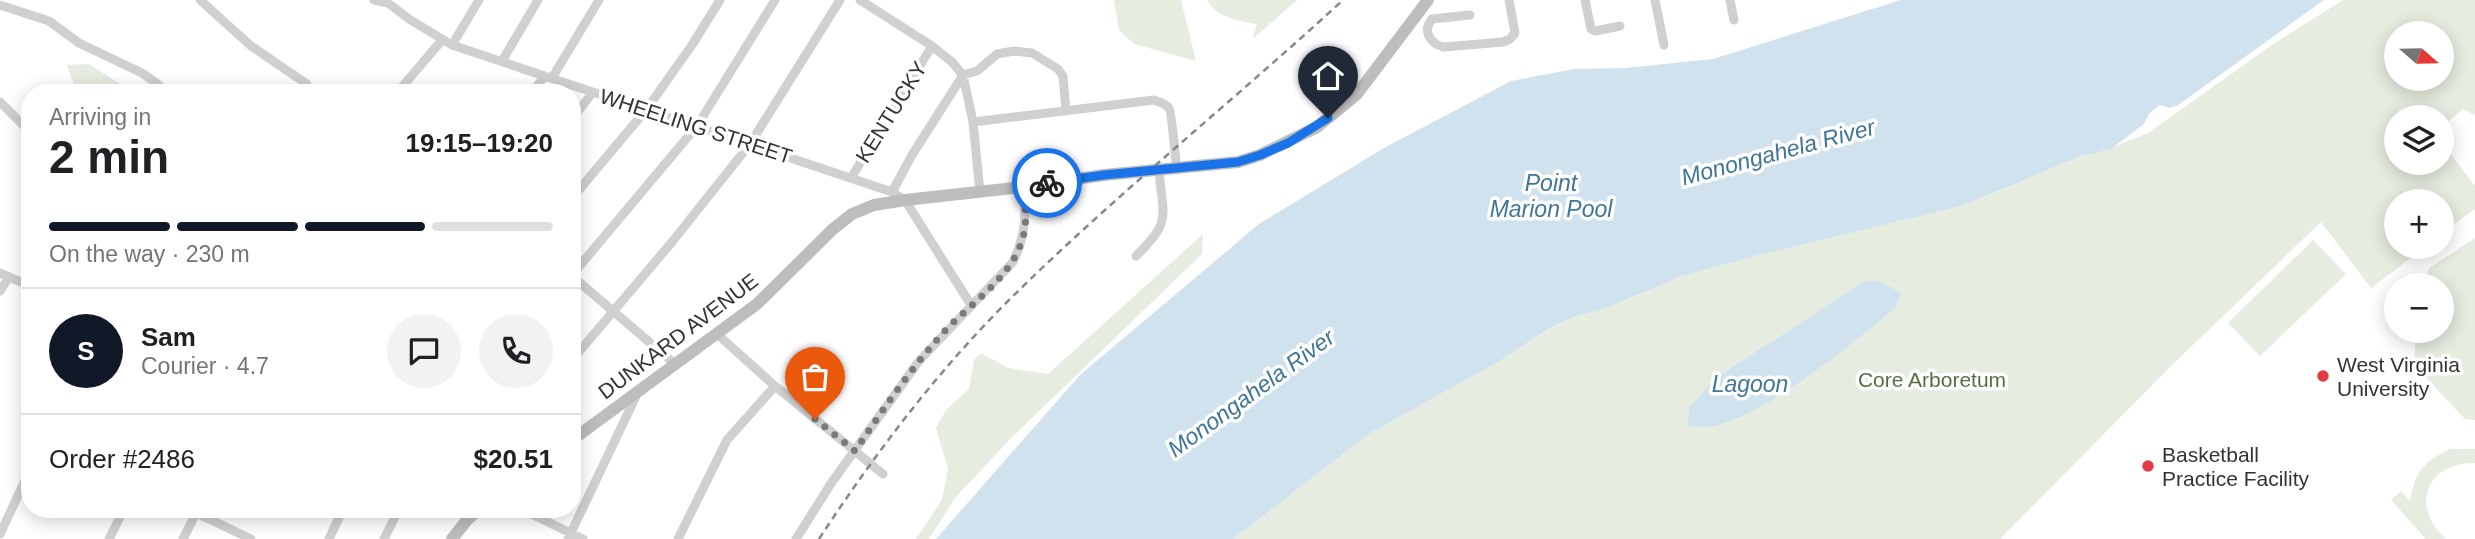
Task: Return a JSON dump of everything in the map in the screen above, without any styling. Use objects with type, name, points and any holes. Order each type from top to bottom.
[{"type":"main road","name":"DUNKARD AVENUE","points":[[581,433],[757,304],[833,229],[852,214],[874,205],[905,200],[1104,175],[1238,162],[1260,155],[1317,127],[1357,94],[1428,0]]},
{"type":"main road","points":[[452,539],[466,518]]},
{"type":"street","points":[[200,0],[251,46],[307,84]]},
{"type":"street","name":"WHEELING STREET","points":[[374,0],[389,2],[452,45],[570,84]]},
{"type":"street","points":[[452,45],[479,0]]},
{"type":"street","points":[[502,61],[538,0]]},
{"type":"street","points":[[541,84],[549,77],[599,0]]},
{"type":"street","points":[[581,187],[646,110],[720,0]]},
{"type":"street","points":[[581,264],[697,127],[775,0]]},
{"type":"street","points":[[581,349],[672,242],[750,144],[839,0]]},
{"type":"street","points":[[860,0],[932,46],[952,62],[962,75],[973,122],[980,192]]},
{"type":"street","points":[[1470,15],[1432,19],[1427,25],[1430,40],[1444,47],[1503,42],[1510,39],[1515,33],[1509,0]]},
{"type":"street","points":[[1585,0],[1591,29],[1595,31],[1620,26]]},
{"type":"street","points":[[1654,0],[1664,46]]},
{"type":"street","points":[[1730,0],[1734,20]]},
{"type":"street","points":[[0,5],[49,21],[79,43],[142,73],[158,84]]},
{"type":"street","points":[[1414,17],[1427,25]]},
{"type":"street","points":[[405,84],[442,40]]},
{"type":"street","name":"KENTUCKY","points":[[851,178],[932,46]]},
{"type":"street","points":[[892,192],[962,75],[976,71],[998,54],[1023,51],[1032,53],[1058,69],[1063,76],[1066,111]]},
{"type":"street","name":"WHEELING STREET","points":[[581,88],[892,192],[905,200]]},
{"type":"street","points":[[581,107],[593,92]]},
{"type":"street","points":[[973,122],[1154,100],[1169,108],[1177,169]]},
{"type":"street","points":[[0,102],[21,123]]},
{"type":"street","points":[[1136,256],[1156,237],[1163,220],[1159,170]]},
{"type":"street","points":[[796,539],[919,361],[1013,262],[1021,245],[1026,223],[1023,187]]},
{"type":"street","points":[[905,200],[971,305]]},
{"type":"street","points":[[0,292],[4,275],[21,282]]},
{"type":"street","points":[[581,282],[675,364]]},
{"type":"street","points":[[718,334],[775,387],[883,474]]},
{"type":"street","points":[[678,539],[727,440],[775,387]]},
{"type":"street","points":[[581,511],[638,392]]},
{"type":"street","points":[[0,534],[21,489]]},
{"type":"street","points":[[109,539],[120,518]]},
{"type":"street","points":[[183,539],[190,518]]},
{"type":"street","points":[[207,518],[251,539]]},
{"type":"street","points":[[329,539],[339,518]]},
{"type":"street","points":[[384,539],[394,518]]},
{"type":"street","points":[[537,518],[569,536],[583,539]]},
{"type":"street","points":[[569,536],[578,518]]},
{"type":"green space","points":[[1114,0],[1181,0],[1196,61],[1134,44],[1119,30]]},
{"type":"green space","points":[[1207,0],[1297,0],[1253,37],[1257,24],[1223,15]]},
{"type":"green space","name":"Core Arboretum","points":[[2343,0],[2475,0],[2475,115],[2463,109],[2454,117],[2454,105],[2384,105],[2384,175],[2454,175],[2454,158],[2475,186],[2475,209],[2454,224],[2454,189],[2384,189],[2384,259],[2409,259],[2391,273],[2384,273],[2384,278],[2371,288],[2321,222],[2171,366],[2000,539],[1233,539],[1369,434],[1574,317],[1609,307],[1682,276],[1962,206],[2081,156],[2111,148],[2148,133],[2275,43]]},
{"type":"green space","points":[[89,64],[120,84],[74,84],[67,65]]},
{"type":"green space","points":[[1203,234],[1202,254],[1012,437],[955,498],[929,539],[916,539],[942,500],[948,469],[936,428],[946,410],[969,389],[974,360],[981,353],[1008,368],[1048,374]]},
{"type":"green space","points":[[2475,238],[2475,420],[2465,419],[2414,365],[2415,343],[2454,343],[2454,273],[2428,273],[2429,268],[2443,259],[2454,259],[2454,252]]},
{"type":"green space","points":[[2313,240],[2346,274],[2260,356],[2228,323]]},
{"type":"green space","points":[[2450,449],[2475,449],[2475,463],[2451,467],[2434,479],[2426,498],[2427,509],[2433,524],[2446,539],[2426,539],[2391,500],[2401,491],[2410,501],[2422,469]]},
{"type":"water","name":"Point Marion Pool","points":[[1901,0],[2324,0],[2178,105],[2170,108],[2159,105],[2149,114],[2144,124],[2111,149],[2081,156],[1962,206],[1682,276],[1550,328],[1498,362],[1369,434],[1233,539],[936,539],[1080,375],[1259,224],[1384,148],[1511,81],[1574,69],[1625,68],[1713,59]]},
{"type":"water","name":"Lagoon","points":[[1865,281],[1879,281],[1901,293],[1895,308],[1806,378],[1754,410],[1708,427],[1687,425],[1690,407],[1713,380]]},
{"type":"railway","points":[[819,539],[907,416],[955,357],[1007,302],[1089,224],[1343,0]]},
{"type":"way so far","points":[[815,419],[855,451],[884,408],[943,332],[1013,262],[1021,245],[1026,223],[1023,187],[1047,183]]},
{"type":"place","name":"West Virginia University","points":[[2323,376]]},
{"type":"place","name":"Basketball Practice Facility","points":[[2148,466]]},
{"type":"route","points":[[1047,183],[1238,162],[1288,143],[1328,118]]},
{"type":"water label","name":"Monongahela River","points":[[1778,152]]},
{"type":"water label","name":"Monongahela River","points":[[1251,393]]}]
